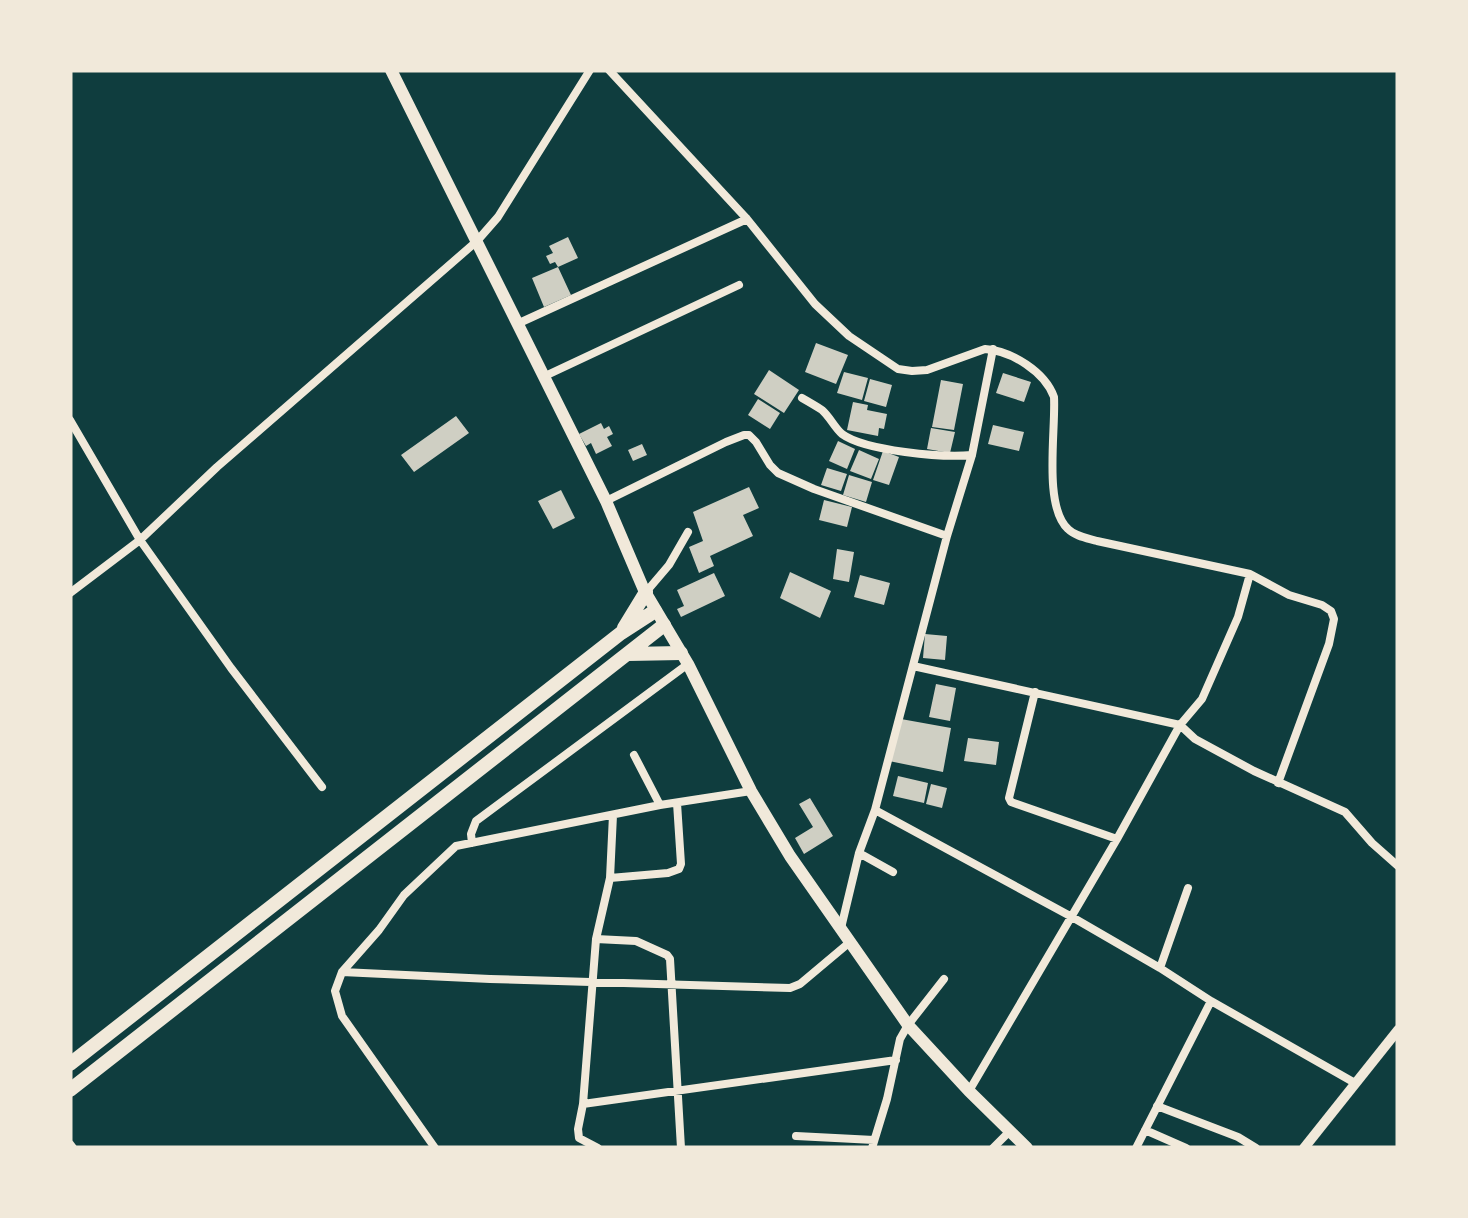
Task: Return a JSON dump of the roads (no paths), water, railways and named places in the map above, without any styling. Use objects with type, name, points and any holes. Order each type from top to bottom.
[{"type":"highway","points":[[621,633],[646,592]]},
{"type":"highway","points":[[70,1064],[621,633],[655,611]]},
{"type":"highway","points":[[70,1090],[664,625]]},
{"type":"highway","points":[[628,654],[684,659]]},
{"type":"main road","points":[[391,70],[606,501],[655,611],[684,659],[751,792],[790,856],[908,1025],[1027,1148]]},
{"type":"street","points":[[70,593],[140,540],[216,467],[477,242],[498,216],[590,70]]},
{"type":"street","points":[[608,70],[747,219],[815,304],[849,336],[898,369],[912,372],[992,349],[1040,376],[1052,390],[1055,504],[1066,528],[1097,541],[1250,574],[1289,596],[1326,607],[1333,614],[1329,644],[1278,784]]},
{"type":"street","points":[[517,324],[747,219]]},
{"type":"street","points":[[545,376],[739,286]]},
{"type":"street","points":[[841,928],[972,455],[992,349]]},
{"type":"street","points":[[802,398],[824,412],[844,436],[872,446],[952,457],[972,455]]},
{"type":"street","points":[[70,420],[140,540],[322,787]]},
{"type":"street","points":[[606,501],[746,435],[754,439],[778,473],[947,536]]},
{"type":"street","points":[[646,592],[688,532]]},
{"type":"street","points":[[969,1091],[1180,725],[1202,699],[1238,617],[1250,574]]},
{"type":"street","points":[[472,843],[476,821],[684,659]]},
{"type":"street","points":[[912,666],[1180,725],[1195,740],[1278,784],[1345,812],[1398,866]]},
{"type":"street","points":[[1035,692],[1011,802],[1117,839]]},
{"type":"street","points":[[634,756],[660,805]]},
{"type":"street","points":[[435,1148],[342,1016],[335,990],[342,972],[404,895],[456,846],[660,805],[751,792]]},
{"type":"street","points":[[610,878],[679,869],[677,803]]},
{"type":"street","points":[[874,810],[1072,916],[1210,1001],[1356,1083]]},
{"type":"street","points":[[598,1148],[579,1138],[578,1128],[596,938],[610,878],[613,815]]},
{"type":"street","points":[[859,854],[893,872]]},
{"type":"street","points":[[1160,968],[1188,888]]},
{"type":"street","points":[[596,938],[636,941],[670,959],[682,1148]]},
{"type":"street","points":[[342,972],[790,988],[850,942]]},
{"type":"street","points":[[796,1136],[873,1144],[888,1100],[900,1039],[944,979]]},
{"type":"street","points":[[1136,1148],[1210,1001]]},
{"type":"street","points":[[1304,1148],[1398,1030]]},
{"type":"street","points":[[583,1104],[896,1060]]},
{"type":"street","points":[[1156,1106],[1238,1137],[1256,1148]]},
{"type":"street","points":[[1145,1130],[1186,1148]]},
{"type":"street","points":[[993,1148],[1010,1131]]}]
